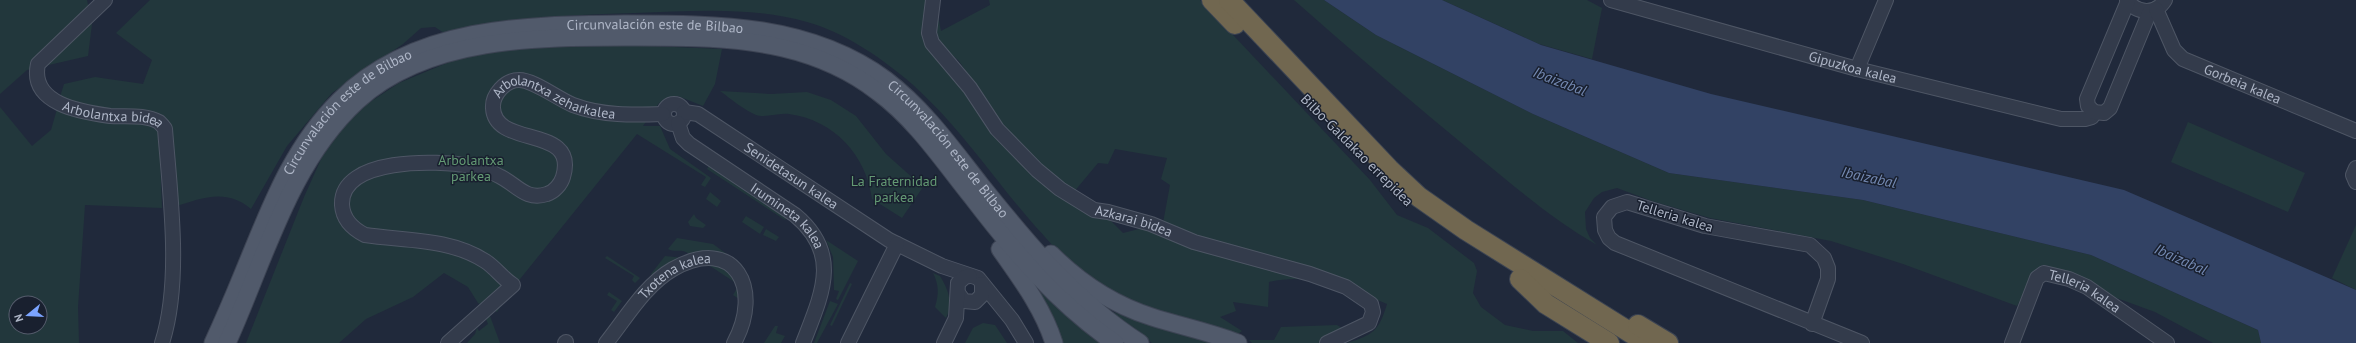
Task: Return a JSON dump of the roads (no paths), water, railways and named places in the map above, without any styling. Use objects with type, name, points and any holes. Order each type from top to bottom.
[{"type":"highway","name":"Bilbo-Galdakao errepidea","points":[[1212,0],[1393,191],[1441,229],[1523,274]]},
{"type":"highway","name":"Bilbo-Galdakao errepidea","points":[[1229,0],[1402,181],[1448,218],[1523,274]]},
{"type":"highway","points":[[1523,274],[1546,304],[1609,343]]},
{"type":"highway","points":[[1523,274],[1623,343]]},
{"type":"highway","points":[[1523,274],[1647,343]]},
{"type":"highway","points":[[1523,274],[1556,277],[1668,343]]},
{"type":"main road","name":"Circunvalación este de Bilbao","points":[[213,343],[262,243],[308,160],[330,130],[359,99],[395,75],[454,51],[476,46],[533,39],[717,32],[764,45],[815,50],[859,62],[900,92],[930,121],[1027,243],[1056,275],[1095,310],[1140,343]]},
{"type":"main road","name":"Circunvalación este de Bilbao","points":[[815,50],[878,92],[911,123],[1038,278],[1087,324],[1115,343]]},
{"type":"main road","points":[[911,123],[1034,297],[1049,328],[1054,343]]},
{"type":"main road","points":[[975,179],[1000,197],[1050,252],[1085,284],[1117,303],[1150,317],[1238,343]]},
{"type":"main road","name":"Circunvalación este de Bilbao","points":[[228,343],[262,243]]},
{"type":"main road","points":[[203,343],[262,243]]},
{"type":"main road","points":[[235,343],[256,288],[262,243]]},
{"type":"street","name":"Arbolantxa bidea","points":[[105,0],[38,64],[36,75],[45,95],[56,102],[96,113],[147,119],[159,122],[166,129],[172,240],[171,306],[162,343]]},
{"type":"street","name":"Azkarai bidea","points":[[932,0],[929,33],[932,43],[970,88],[997,129],[1037,170],[1060,189],[1094,210],[1108,212],[1151,224],[1194,242],[1310,274],[1346,287],[1371,304],[1374,312],[1369,323],[1327,343]]},
{"type":"street","name":"Gipuzkoa kalea","points":[[1612,0],[1857,69],[2061,119],[2085,119],[2092,117],[2095,112],[2104,113],[2110,108],[2157,7]]},
{"type":"street","points":[[1857,69],[1886,0]]},
{"type":"street","points":[[2095,112],[2088,106],[2087,99],[2127,0],[2137,9],[2157,7]]},
{"type":"street","name":"Gorbeia kalea","points":[[2157,7],[2174,50],[2183,58],[2356,131]]},
{"type":"street","name":"Arbolantxa zeharkalea","points":[[448,343],[513,285],[491,265],[470,252],[434,242],[365,235],[357,231],[349,224],[342,206],[348,185],[370,171],[406,163],[438,162],[470,166],[501,176],[526,194],[547,194],[561,182],[565,168],[563,158],[557,148],[550,142],[509,131],[502,127],[495,117],[493,109],[494,98],[498,92],[512,81],[520,80],[532,83],[574,105],[602,112],[631,115],[663,114]]},
{"type":"street","name":"Senidetasun kalea","points":[[663,114],[666,107],[672,104],[679,106],[681,118],[698,114],[897,244],[942,266],[970,276]]},
{"type":"street","name":"Irumineta kalea","points":[[681,118],[683,138],[689,144],[794,214],[807,225],[815,236],[824,260],[825,282],[822,295],[803,343]]},
{"type":"street","name":"Telleria kalea","points":[[1812,324],[1828,279],[1828,268],[1824,258],[1810,245],[1705,226],[1627,202],[1612,207],[1604,217],[1605,230],[1609,238],[1615,243],[1812,324],[1862,343]]},
{"type":"street","points":[[848,343],[897,244]]},
{"type":"street","name":"Txotena kalea","points":[[606,343],[660,278],[690,261],[712,258],[722,260],[736,270],[744,284],[745,318],[734,343]]},
{"type":"street","name":"Senidetasun kalea","points":[[942,266],[957,291]]},
{"type":"street","name":"Telleria kalea","points":[[2012,343],[2037,278],[2044,273],[2069,279],[2087,287],[2167,343]]},
{"type":"street","points":[[944,343],[956,318],[957,291],[961,280],[970,276],[978,278],[997,304],[1012,320],[1026,343]]},
{"type":"street","points":[[956,318],[982,295],[982,284]]},
{"type":"street","points":[[957,291],[964,301],[997,304]]},
{"type":"water","name":"Ibaizabal","points":[[1324,0],[1442,0],[1541,45],[1711,94],[2124,190],[2356,290],[2356,343],[2261,343],[2258,330],[2091,255],[1863,200],[1669,173],[1533,114],[1376,35]]},
{"type":"park label","name":"Arbolantxa parkea","points":[[471,168]]},
{"type":"park label","name":"La Fraternidad parkea","points":[[894,190]]}]
